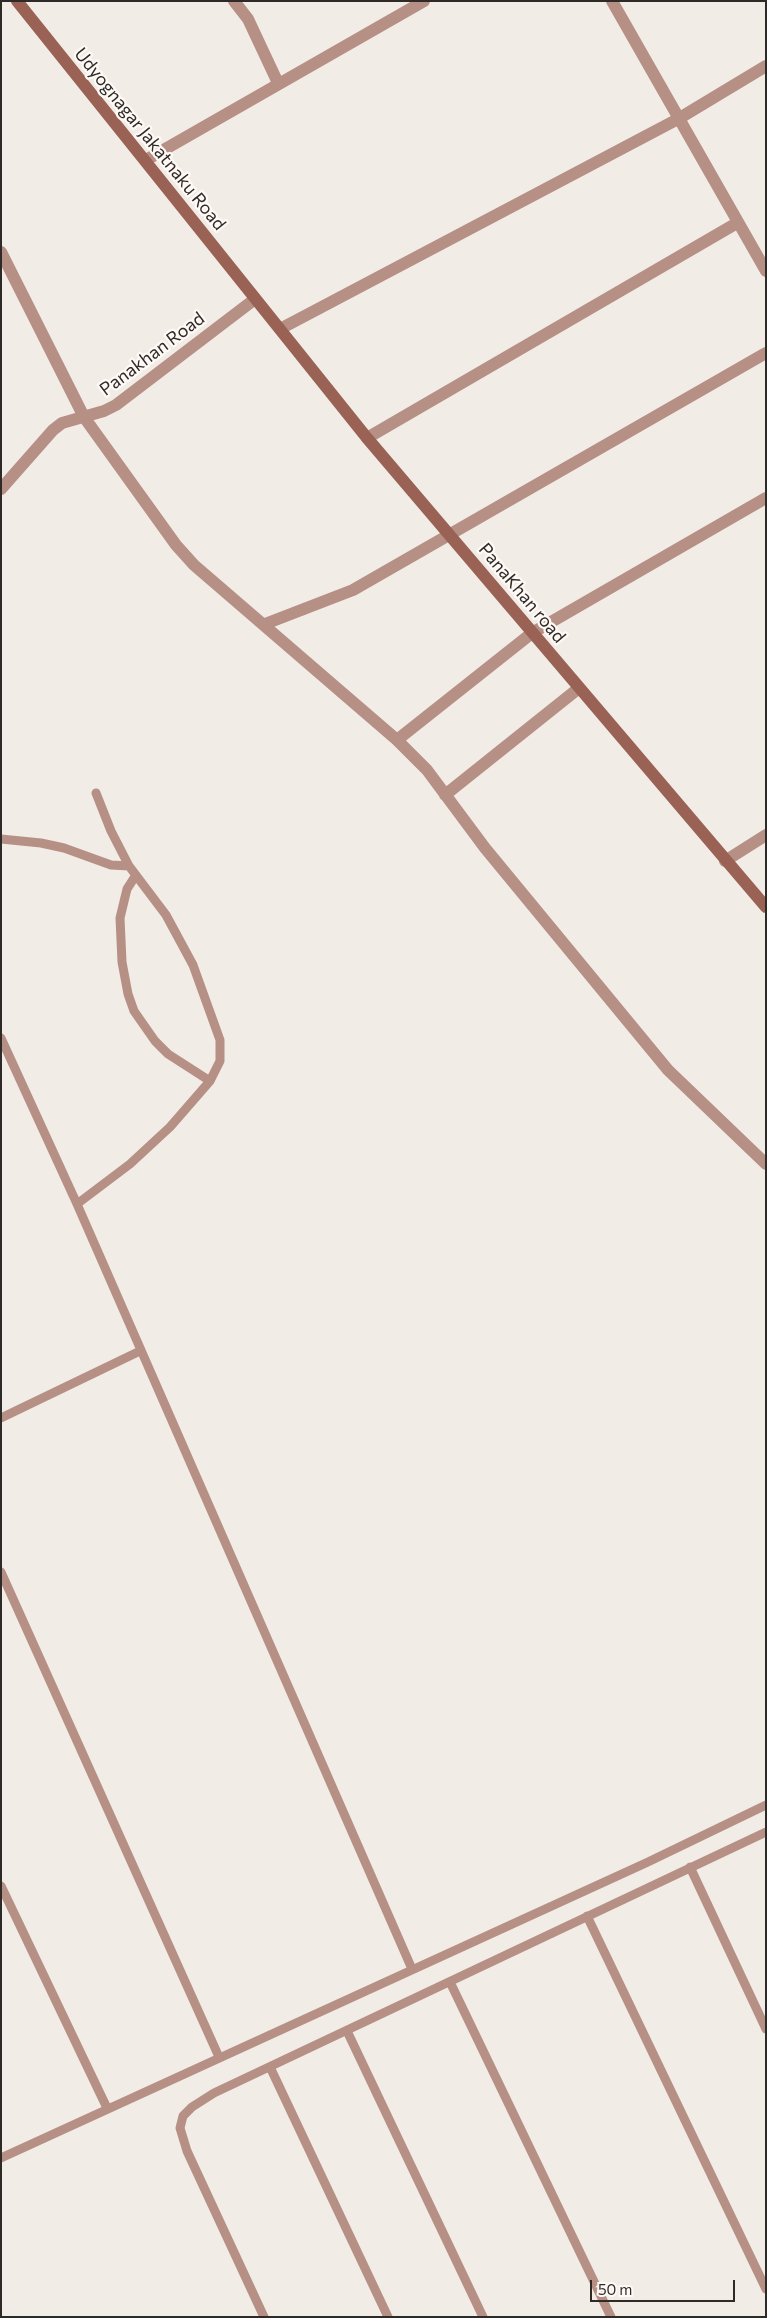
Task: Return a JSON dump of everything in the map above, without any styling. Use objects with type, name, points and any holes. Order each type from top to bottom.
[{"type":"street","name":"Udyognagar Jakatnaku Road","points":[[17,1],[146,160],[255,299]]},
{"type":"street","points":[[234,1],[248,20],[278,83]]},
{"type":"street","points":[[146,160],[424,1]]},
{"type":"street","points":[[612,1],[766,271]]},
{"type":"street","points":[[280,329],[678,119],[766,66]]},
{"type":"street","points":[[367,438],[738,223]]},
{"type":"street","points":[[1,252],[84,417],[176,545],[194,565],[265,624],[397,740],[427,770],[485,848],[668,1070],[766,1164]]},
{"type":"street","name":"PanaKhan road","points":[[255,299],[367,438],[766,908]]},
{"type":"street","name":"Panakhan Road","points":[[1,489],[53,430],[62,423],[104,411],[116,405],[255,299]]},
{"type":"street","points":[[265,624],[354,590],[766,353]]},
{"type":"street","points":[[397,740],[532,633],[766,498]]},
{"type":"street","points":[[445,795],[578,688]]},
{"type":"street","points":[[725,861],[766,835]]},
{"type":"lane","points":[[77,1204],[130,1164],[170,1126],[210,1082],[220,1061],[221,1049],[200,984],[179,936],[129,866],[111,831],[96,793]]},
{"type":"lane","points":[[1,839],[56,846],[111,865],[129,866]]},
{"type":"lane","points":[[136,875],[127,889],[120,918],[122,962],[128,994],[134,1011],[155,1042],[168,1054],[210,1082]]},
{"type":"lane","points":[[1,1038],[77,1204],[412,1969]]},
{"type":"lane","points":[[1,1418],[140,1351]]},
{"type":"lane","points":[[1,1572],[220,2057]]},
{"type":"lane","points":[[1,2158],[648,1862],[766,1805]]},
{"type":"lane","points":[[264,2317],[187,2151],[180,2128],[183,2116],[192,2107],[214,2093],[347,2032],[766,1832]]},
{"type":"lane","points":[[690,1867],[766,2029]]},
{"type":"lane","points":[[1,1886],[107,2108]]},
{"type":"lane","points":[[587,1916],[766,2289]]},
{"type":"lane","points":[[450,1982],[612,2317]]},
{"type":"lane","points":[[347,2032],[483,2317]]},
{"type":"lane","points":[[270,2067],[388,2317]]}]
